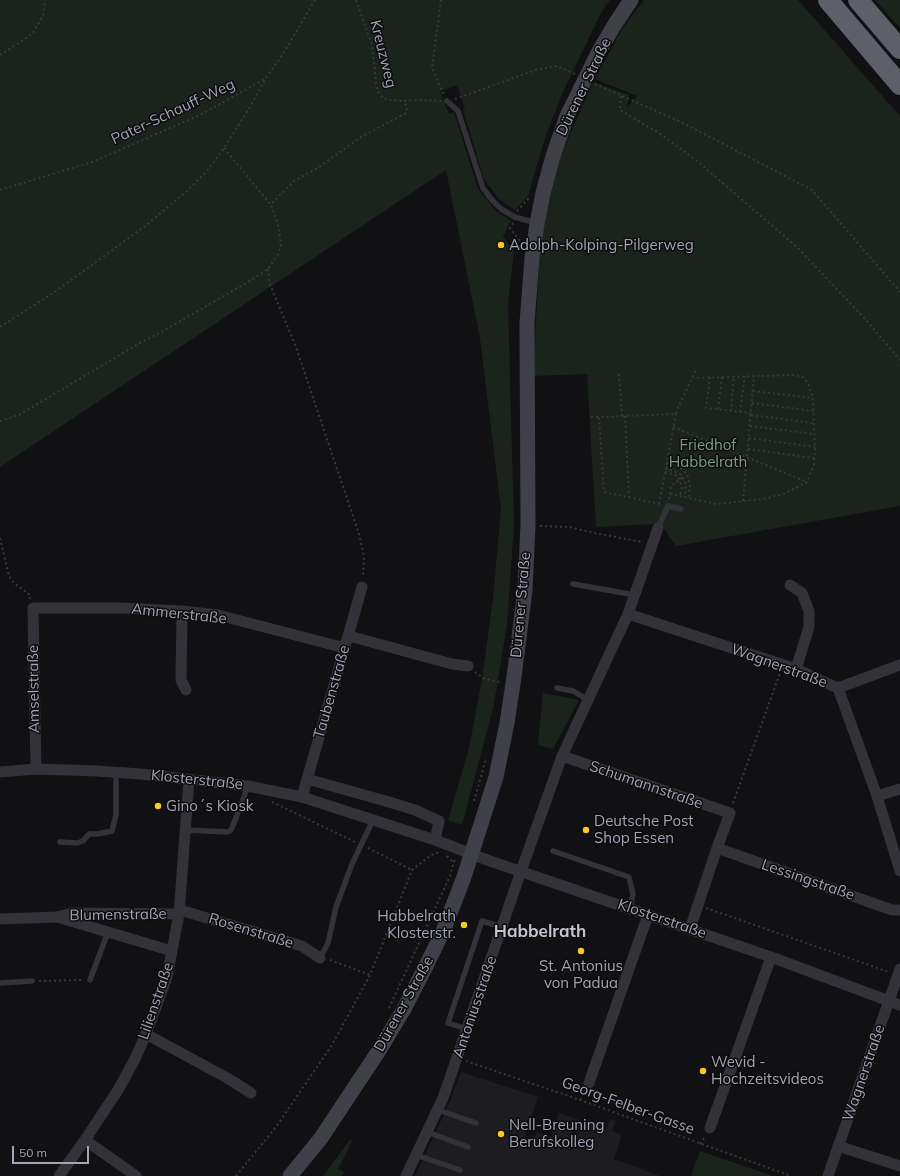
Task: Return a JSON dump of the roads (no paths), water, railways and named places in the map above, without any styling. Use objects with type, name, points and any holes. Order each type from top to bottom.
[{"type":"highway","points":[[828,0],[900,85]]},
{"type":"highway","points":[[858,0],[900,49]]},
{"type":"main road","name":"Dürener Straße","points":[[290,1176],[321,1138],[380,1049],[404,1009],[444,929],[465,851],[496,777],[507,723],[520,634],[524,590],[528,525],[527,330],[529,290],[536,224],[552,156],[567,116],[579,76],[631,0]]},
{"type":"street","name":"Antoniusstraße","points":[[406,1176],[438,1110],[562,756],[628,614],[658,528]]},
{"type":"street","points":[[790,585],[802,593],[809,611],[810,627],[796,669]]},
{"type":"street","name":"Taubenstraße","points":[[302,797],[362,587]]},
{"type":"street","name":"Ammerstraße","points":[[33,608],[122,608],[182,611],[218,615],[345,648]]},
{"type":"street","name":"Amselstraße","points":[[33,608],[36,769]]},
{"type":"street","points":[[182,611],[181,680],[186,690]]},
{"type":"street","name":"Wagnerstraße","points":[[628,614],[796,669],[838,688],[878,796],[900,870]]},
{"type":"street","points":[[348,636],[452,664],[468,666]]},
{"type":"street","points":[[838,688],[900,665]]},
{"type":"street","name":"Schumannstraße","points":[[562,756],[730,813],[716,848]]},
{"type":"street","name":"Klosterstraße","points":[[0,772],[36,769],[116,772],[248,786],[302,797],[435,840],[771,957],[900,1005]]},
{"type":"street","points":[[307,779],[414,810],[439,821],[435,840]]},
{"type":"street","name":"Lilienstraße","points":[[59,1176],[118,1090],[135,1059],[167,977],[180,912],[188,780]]},
{"type":"street","points":[[878,796],[900,789]]},
{"type":"street","points":[[690,929],[716,848]]},
{"type":"street","name":"Lessingstraße","points":[[716,848],[892,910],[900,910]]},
{"type":"street","name":"Blumenstraße","points":[[0,919],[57,917],[72,913],[180,912]]},
{"type":"street","name":"Rosenstraße","points":[[180,912],[302,946],[321,955]]},
{"type":"street","points":[[589,1083],[648,915]]},
{"type":"street","name":"Blumenstraße","points":[[57,917],[172,951]]},
{"type":"street","points":[[710,1128],[771,957]]},
{"type":"street","name":"Wagnerstraße","points":[[828,1176],[899,972]]},
{"type":"street","points":[[146,1034],[229,1078],[251,1093]]},
{"type":"street","points":[[85,1140],[136,1176]]},
{"type":"street","points":[[838,1146],[900,1166]]},
{"type":"lane","points":[[447,101],[458,111],[483,188],[501,209],[515,217],[536,224]]},
{"type":"lane","points":[[658,528],[668,506],[681,509]]},
{"type":"lane","points":[[573,584],[635,595]]},
{"type":"lane","points":[[557,688],[573,691],[588,700]]},
{"type":"lane","points":[[60,842],[73,844],[81,842],[89,834],[98,834],[112,830],[116,815],[116,772]]},
{"type":"lane","points":[[185,830],[230,831],[248,786]]},
{"type":"lane","points":[[321,955],[328,943],[336,907],[352,864],[373,820]]},
{"type":"lane","points":[[553,851],[629,878],[633,894],[630,908]]},
{"type":"lane","points":[[467,1029],[448,1023],[482,921],[502,927]]},
{"type":"lane","points":[[90,980],[108,932]]},
{"type":"lane","points":[[0,983],[32,981]]},
{"type":"lane","points":[[438,1110],[476,1123]]},
{"type":"lane","points":[[427,1132],[468,1147]]},
{"type":"lane","points":[[416,1155],[460,1170]]},
{"type":"place","name":"Adolph-Kolping-Pilgerweg","points":[[501,245]]},
{"type":"place","name":"Gino´s Kiosk","points":[[158,806]]},
{"type":"place","name":"Deutsche Post Shop Essen","points":[[586,830]]},
{"type":"place","name":"Habbelrath Klosterstr.","points":[[464,925]]},
{"type":"place","name":"St. Antonius von Padua","points":[[581,951]]},
{"type":"place","name":"Wevid - Hochzeitsvideos","points":[[703,1071]]},
{"type":"place","name":"Nell-Breuning Berufskolleg","points":[[501,1134]]},
{"type":"district","name":"Habbelrath","points":[[540,932]]},
{"type":"park label","name":"Friedhof Habbelrath","points":[[708,454]]}]
